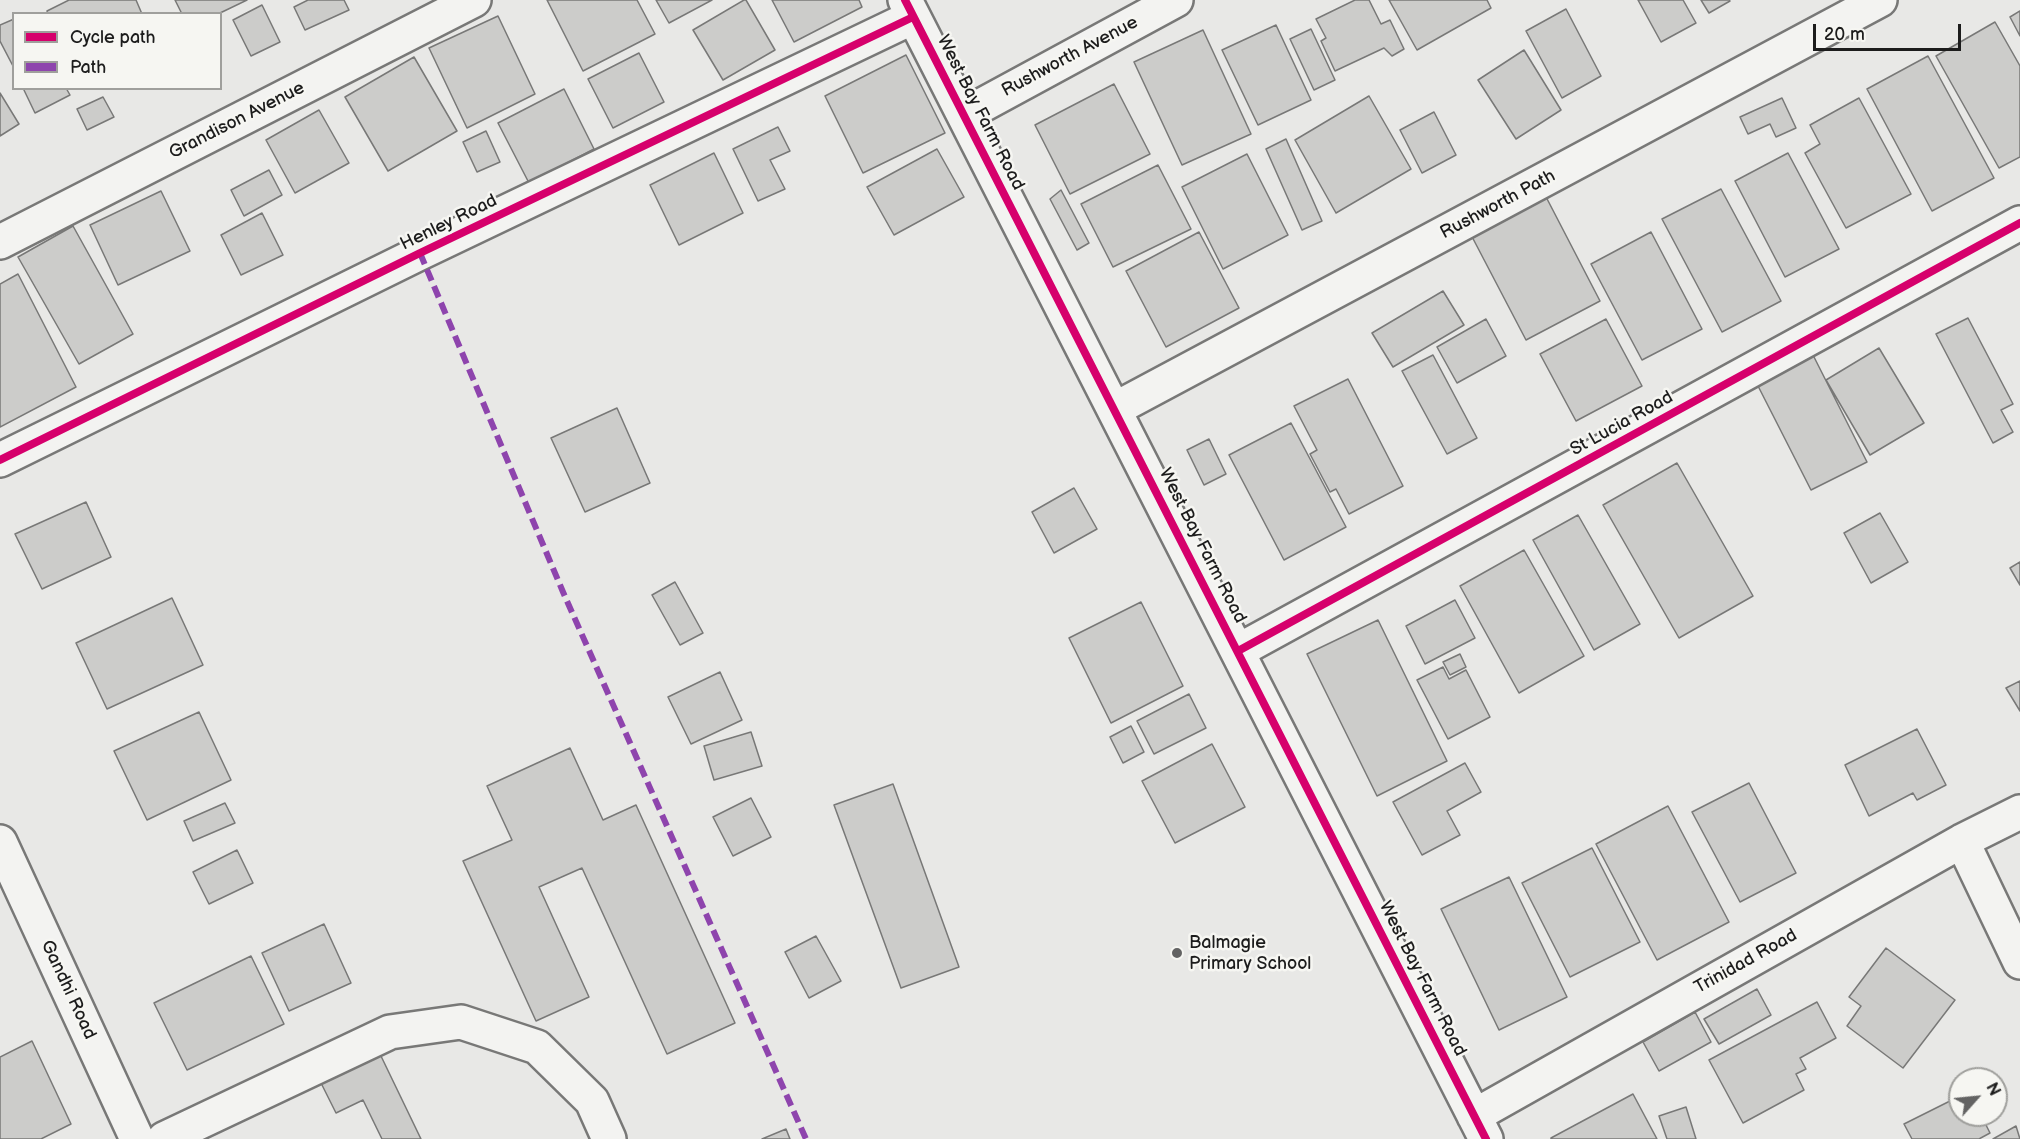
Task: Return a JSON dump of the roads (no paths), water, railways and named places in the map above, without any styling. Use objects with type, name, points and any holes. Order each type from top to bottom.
[{"type":"street","name":"Grandison Avenue","points":[[0,242],[474,0]]},
{"type":"street","name":"Rushworth Avenue","points":[[964,115],[1176,0]]},
{"type":"street","name":"Rushworth Path","points":[[1115,409],[1880,0]]},
{"type":"street","name":"West Bay Farm Road","points":[[909,9],[1480,1127]]},
{"type":"street","name":"Henley Road","points":[[0,460],[909,9]]},
{"type":"street","name":"St Lucia Road","points":[[1238,651],[2020,223]]},
{"type":"street","name":"Trinidad Road","points":[[1480,1127],[1962,841],[2020,812]]},
{"type":"street","points":[[1962,841],[2020,962]]},
{"type":"street","name":"Gandhi Road","points":[[0,842],[136,1139]]},
{"type":"street","points":[[164,1139],[390,1032],[461,1022],[537,1047],[592,1101],[609,1139]]},
{"type":"place","name":"Balmagie Primary School","points":[[1177,953]]}]
